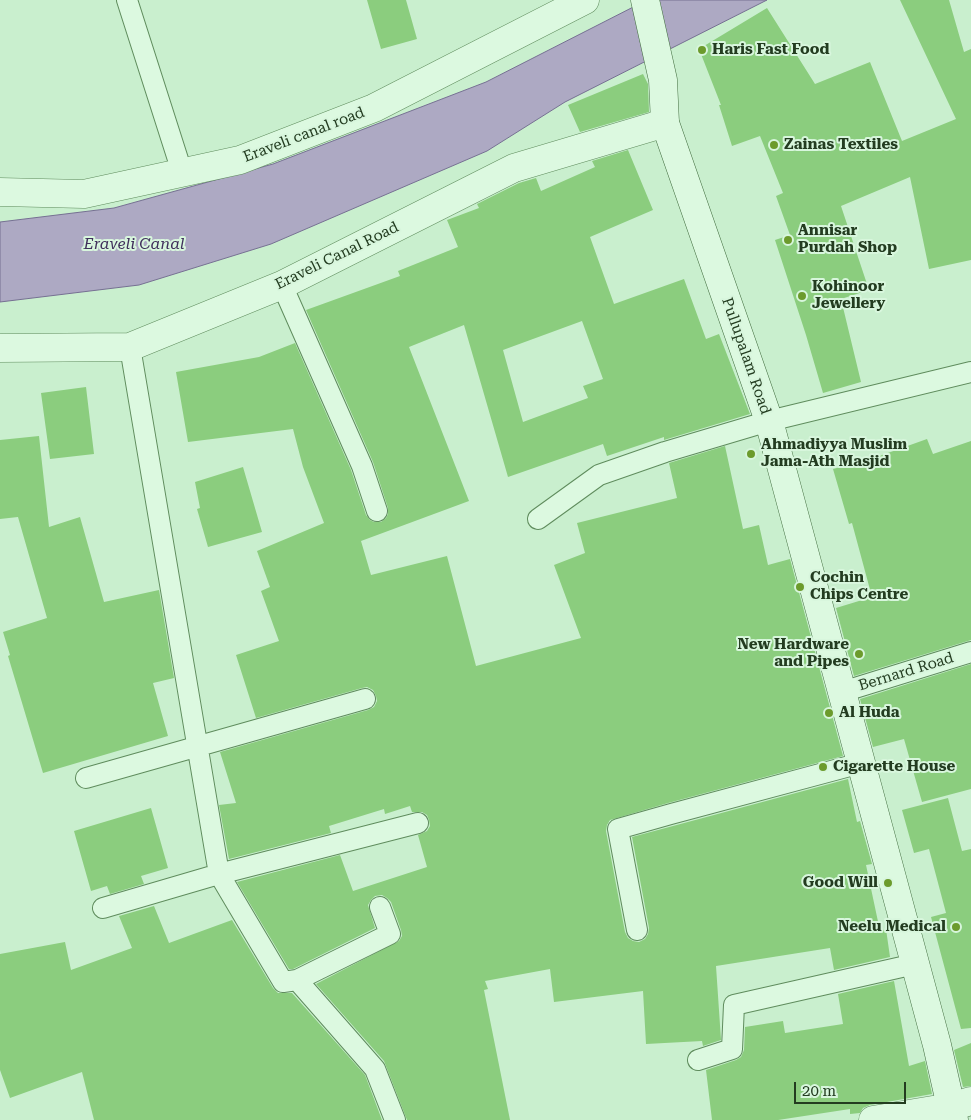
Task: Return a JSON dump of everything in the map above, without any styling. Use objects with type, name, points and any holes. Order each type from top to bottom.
[{"type":"street","name":"Eraveli canal road","points":[[0,192],[84,194],[240,160],[374,108],[585,0]]},
{"type":"street","name":"Pullupalam Road","points":[[644,0],[664,80],[665,123],[769,421],[915,964],[938,1045],[959,1109]]},
{"type":"street","name":"Eraveli Canal Road","points":[[0,348],[130,347],[282,285],[514,168],[665,123]]},
{"type":"street","points":[[873,1120],[959,1109]]},
{"type":"lane","points":[[126,0],[182,172]]},
{"type":"lane","points":[[282,285],[362,466],[376,511]]},
{"type":"lane","points":[[130,347],[219,874],[283,982],[298,980],[390,934],[380,907]]},
{"type":"lane","points":[[538,519],[599,475],[665,452],[769,421],[971,372]]},
{"type":"lane","name":"Bernard Road","points":[[842,692],[971,652]]},
{"type":"lane","points":[[86,778],[365,699]]},
{"type":"lane","points":[[637,930],[618,829],[861,762]]},
{"type":"lane","points":[[103,908],[219,874],[418,823]]},
{"type":"lane","points":[[698,1060],[732,1049],[734,1005],[915,964]]},
{"type":"lane","points":[[298,980],[375,1069],[395,1120]]},
{"type":"water","name":"Eraveli Canal","points":[[647,0],[767,0],[565,102],[487,151],[271,244],[139,285],[0,302],[0,222],[114,208],[273,164],[486,82]]},
{"type":"building","points":[[367,0],[406,0],[417,39],[381,49]]},
{"type":"building","points":[[900,0],[949,0],[964,52],[971,49],[971,260],[929,269],[910,177],[841,206],[869,290],[841,299],[861,382],[823,393],[775,240],[790,235],[776,196],[783,193],[760,136],[732,146],[719,105],[721,105],[699,49],[767,8],[815,84],[870,62],[902,141],[956,119]]},
{"type":"building","points":[[643,74],[648,84],[649,112],[580,132],[568,105]]},
{"type":"building","points":[[628,150],[653,210],[590,237],[614,304],[684,279],[706,339],[719,334],[750,414],[664,440],[664,437],[607,456],[603,444],[508,477],[464,325],[409,347],[469,501],[361,541],[371,575],[447,556],[476,666],[581,638],[554,565],[585,553],[577,523],[677,498],[669,463],[725,446],[743,529],[759,525],[768,565],[790,559],[843,756],[610,820],[606,831],[625,932],[628,938],[639,942],[645,939],[649,928],[632,837],[848,779],[857,822],[860,821],[872,864],[866,865],[880,931],[886,929],[890,957],[834,970],[830,948],[716,966],[721,1040],[703,1046],[702,1041],[646,1044],[643,991],[554,1002],[550,969],[485,981],[488,989],[484,990],[510,1120],[407,1120],[384,1061],[316,984],[399,941],[402,936],[401,930],[391,902],[382,895],[375,896],[368,905],[375,928],[293,969],[289,969],[237,882],[340,855],[353,891],[427,867],[418,835],[427,831],[430,826],[429,820],[427,815],[422,812],[412,812],[410,806],[385,814],[384,809],[329,826],[331,833],[229,859],[219,805],[236,803],[220,752],[368,710],[374,707],[377,701],[373,690],[367,687],[256,718],[236,655],[279,641],[261,591],[270,587],[257,551],[324,523],[303,467],[293,429],[188,442],[176,372],[259,357],[295,343],[351,470],[366,515],[374,522],[381,522],[388,514],[388,508],[373,462],[306,310],[400,276],[398,271],[458,247],[447,220],[479,208],[477,204],[519,183],[536,178],[541,191],[595,167],[592,161]],"holes":[[[582,321],[603,379],[583,386],[588,398],[523,422],[503,350]]]},
{"type":"building","points":[[86,387],[94,454],[50,459],[41,393]]},
{"type":"building","points":[[39,436],[49,527],[80,517],[104,602],[159,590],[174,678],[153,683],[168,736],[43,773],[8,656],[10,655],[3,632],[47,618],[18,517],[0,519],[0,440]]},
{"type":"building","points":[[927,439],[933,454],[971,441],[971,640],[854,676],[836,608],[872,597],[852,523],[849,524],[833,469],[871,459]]},
{"type":"building","points":[[243,467],[262,532],[208,547],[197,509],[200,508],[195,482]]},
{"type":"building","points":[[971,664],[971,789],[922,802],[904,739],[873,747],[860,699]]},
{"type":"building","points":[[948,798],[962,851],[971,849],[971,1028],[961,1029],[931,917],[946,913],[929,849],[914,853],[902,810]]},
{"type":"building","points":[[151,808],[168,868],[141,876],[144,884],[110,894],[107,886],[91,891],[74,831]]},
{"type":"building","points":[[154,906],[169,943],[232,920],[273,988],[278,993],[292,993],[365,1075],[382,1120],[94,1120],[82,1072],[10,1098],[0,1070],[0,954],[65,942],[71,970],[132,948],[119,916]]},
{"type":"building","points":[[894,981],[909,1066],[925,1061],[932,1094],[870,1105],[863,1108],[860,1113],[850,1114],[850,1109],[778,1120],[712,1120],[706,1070],[741,1057],[744,1050],[745,1027],[783,1021],[785,1033],[843,1024],[838,994]]},
{"type":"building","points":[[971,1043],[971,1086],[963,1087],[954,1050]]},
{"type":"place","name":"Haris Fast Food","points":[[702,50]]},
{"type":"place","name":"Zainas Textiles","points":[[774,145]]},
{"type":"place","name":"Annisar Purdah Shop","points":[[788,240]]},
{"type":"place","name":"Kohinoor Jewellery","points":[[802,296]]},
{"type":"place","name":"Ahmadiyya Muslim Jama-Ath Masjid","points":[[751,454]]},
{"type":"place","name":"Cochin Chips Centre","points":[[800,587]]},
{"type":"place","name":"New Hardware and Pipes","points":[[859,654]]},
{"type":"place","name":"Al Huda","points":[[829,713]]},
{"type":"place","name":"Cigarette House","points":[[823,767]]},
{"type":"place","name":"Good Will","points":[[888,883]]},
{"type":"place","name":"Neelu Medical","points":[[956,927]]}]
